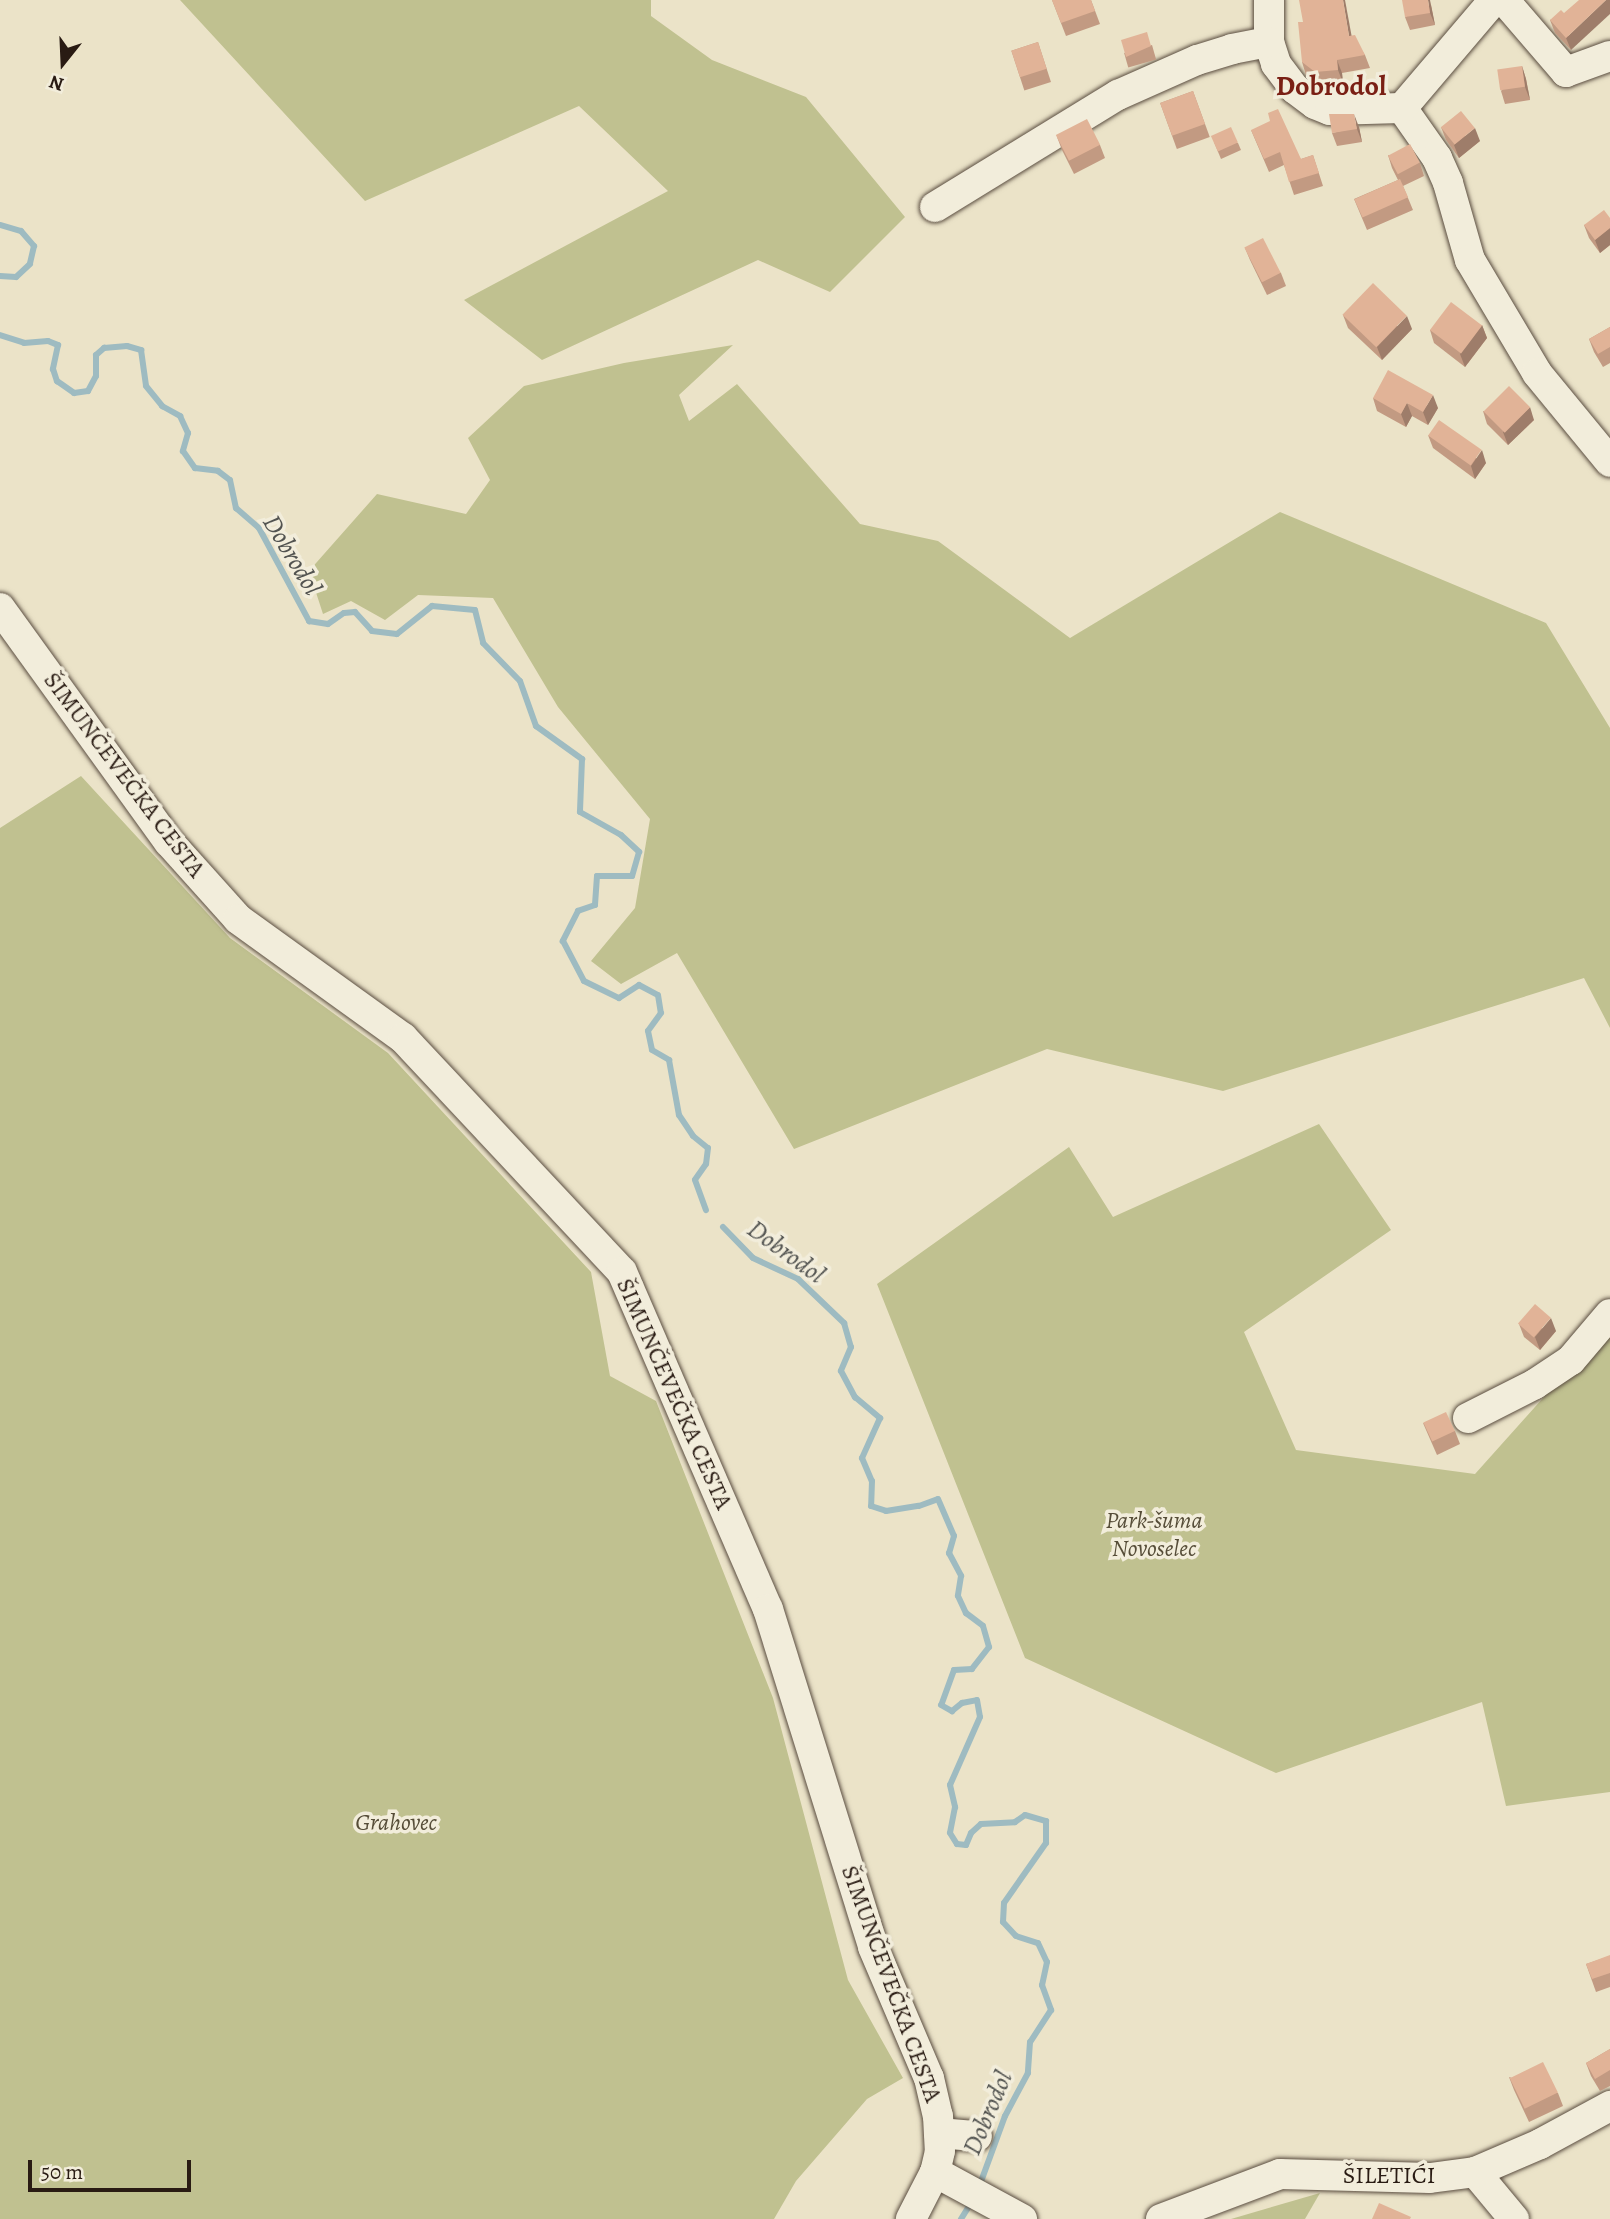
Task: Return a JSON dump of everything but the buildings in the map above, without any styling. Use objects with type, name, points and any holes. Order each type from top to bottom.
[{"type":"street","points":[[1269,0],[1269,42],[1276,64],[1295,89],[1315,104],[1330,110],[1402,108],[1494,0]]},
{"type":"street","points":[[1504,0],[1566,72],[1610,56]]},
{"type":"street","points":[[935,207],[1118,95],[1197,60],[1232,48],[1269,42]]},
{"type":"street","points":[[1402,108],[1437,158],[1448,184],[1470,260],[1537,373],[1610,462]]},
{"type":"street","name":"ŠIMUNČEVEČKA CESTA","points":[[0,608],[169,842],[238,919],[403,1038],[622,1272],[768,1609],[873,1947],[929,2078],[939,2133],[935,2172],[911,2219]]},
{"type":"street","points":[[1468,1418],[1535,1384],[1571,1360],[1610,1314]]},
{"type":"street","name":"ŠILETIĆI","points":[[1161,2219],[1280,2174],[1430,2178],[1475,2172],[1540,2144],[1610,2106]]},
{"type":"street","points":[[939,2133],[977,2136]]},
{"type":"street","points":[[935,2172],[1023,2219]]},
{"type":"street","points":[[1475,2172],[1514,2219]]},
{"type":"green space","points":[[180,0],[651,0],[651,16],[712,60],[806,97],[905,217],[830,292],[758,260],[542,360],[464,300],[668,191],[579,106],[365,201]]},
{"type":"green space","points":[[733,345],[679,395],[689,421],[737,384],[860,524],[938,541],[1070,638],[1280,512],[1546,623],[1610,728],[1610,1028],[1584,978],[1223,1091],[1047,1049],[794,1149],[677,953],[621,984],[591,961],[635,908],[650,819],[558,707],[493,598],[418,595],[385,620],[351,601],[323,614],[309,571],[377,494],[466,514],[490,480],[468,438],[524,386],[624,363]]},
{"type":"green space","name":"Grahovec","points":[[81,776],[230,938],[388,1053],[591,1272],[610,1376],[656,1401],[773,1698],[848,1980],[903,2078],[867,2099],[796,2181],[774,2219],[0,2219],[0,828]]},
{"type":"green space","name":"Park-šuma Novoselec","points":[[1319,1124],[1391,1230],[1244,1332],[1296,1450],[1475,1474],[1610,1323],[1610,1792],[1506,1806],[1482,1702],[1276,1773],[1025,1658],[877,1284],[1069,1147],[1113,1217]]},
{"type":"green space","points":[[1320,2193],[1305,2219],[1231,2219]]},
{"type":"waterway","name":"Dobrodol","points":[[0,225],[21,231],[34,246],[30,264],[16,277],[0,276]]},
{"type":"waterway","name":"Dobrodol","points":[[0,335],[24,343],[48,341],[58,345],[53,369],[57,381],[74,393],[88,391],[96,376],[96,355],[104,348],[127,346],[141,350],[146,386],[162,406],[180,416],[188,433],[183,451],[195,468],[218,471],[230,480],[236,508],[259,528],[309,621],[328,624],[344,613],[355,612],[372,631],[397,634],[432,606],[475,610],[483,643],[520,681],[536,726],[582,759],[580,812],[621,835],[639,852],[632,876],[597,876],[595,905],[578,911],[563,941],[584,981],[619,998],[639,985],[658,995],[661,1013],[648,1031],[652,1050],[669,1060],[679,1115],[693,1136],[708,1148],[706,1164],[695,1180],[706,1210]]},
{"type":"waterway","name":"Dobrodol","points":[[723,1227],[753,1258],[798,1279],[844,1323],[851,1347],[841,1371],[855,1397],[880,1418],[862,1458],[872,1481],[871,1506],[886,1511],[919,1506],[938,1499],[954,1536],[949,1553],[961,1576],[958,1596],[966,1613],[983,1626],[989,1647],[972,1669],[954,1670],[941,1705],[952,1711],[962,1703],[977,1700],[980,1717],[950,1785],[955,1807],[950,1833],[957,1844],[966,1845],[971,1833],[981,1824],[1015,1822],[1025,1815],[1046,1821],[1046,1843],[1004,1903],[1003,1922],[1016,1936],[1038,1943],[1047,1962],[1042,1985],[1051,2010],[1030,2042],[1028,2073],[1005,2116],[979,2187]]},
{"type":"waterway","name":"Dobrodol","points":[[961,2219],[973,2200]]},
{"type":"district","name":"Dobrodol","points":[[1331,86]]}]
